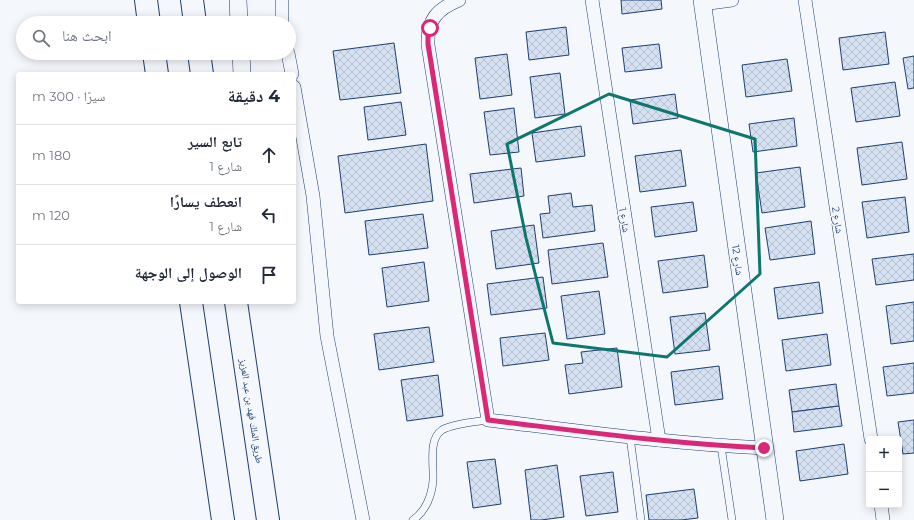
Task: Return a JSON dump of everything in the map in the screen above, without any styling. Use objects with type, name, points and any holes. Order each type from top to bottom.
[{"type":"highway","points":[[146,0],[148,16]]},
{"type":"highway","points":[[192,0],[194,16]]},
{"type":"highway","points":[[155,60],[157,72]]},
{"type":"highway","points":[[200,60],[202,72]]},
{"type":"highway","points":[[190,304],[223,520]]},
{"type":"highway","name":"طريق الملك فهد بن عبد العزيز","points":[[236,304],[268,520]]},
{"type":"street","points":[[238,0],[239,16]]},
{"type":"street","points":[[282,0],[282,16]]},
{"type":"street","points":[[459,0],[443,8],[435,16],[430,28],[428,44],[488,420],[659,440],[721,446],[764,448]]},
{"type":"street","name":"شارع 1","points":[[592,0],[659,440]]},
{"type":"street","points":[[702,2],[732,0]]},
{"type":"street","name":"شارع 2","points":[[805,0],[871,436]]},
{"type":"street","name":"شارع 12","points":[[702,2],[775,520]]},
{"type":"street","points":[[241,60],[242,72]]},
{"type":"street","points":[[289,60],[292,72]]},
{"type":"street","points":[[296,98],[313,196],[327,336],[363,520]]},
{"type":"street","points":[[242,348],[244,304]]},
{"type":"street","points":[[881,508],[883,520]]},
{"type":"lane","points":[[413,520],[420,515],[430,497],[433,480],[432,452],[436,436],[443,430],[457,425],[488,420]]},
{"type":"lane","points":[[630,437],[641,520]]},
{"type":"lane","points":[[721,446],[732,520]]},
{"type":"highlighted area","points":[[609,94],[755,139],[760,274],[667,357],[553,343],[526,238],[507,144]]},
{"type":"building","points":[[621,0],[661,0],[662,9],[622,14]]},
{"type":"building","points":[[566,27],[569,55],[529,60],[526,32]]},
{"type":"building","points":[[885,32],[889,64],[843,70],[839,38]]},
{"type":"building","points":[[394,43],[401,93],[340,100],[333,51]]},
{"type":"building","points":[[659,44],[662,68],[625,72],[622,48]]},
{"type":"building","points":[[507,54],[512,95],[480,99],[475,58]]},
{"type":"building","points":[[914,56],[914,88],[908,89],[903,58]]},
{"type":"building","points":[[787,59],[792,91],[746,97],[742,65]]},
{"type":"building","points":[[560,73],[565,114],[535,118],[530,77]]},
{"type":"building","points":[[895,82],[900,116],[856,122],[851,88]]},
{"type":"building","points":[[675,94],[678,118],[633,124],[630,100]]},
{"type":"building","points":[[401,102],[406,135],[368,140],[364,107]]},
{"type":"building","points":[[514,108],[519,152],[490,155],[484,112]]},
{"type":"building","points":[[794,118],[797,146],[753,152],[749,124]]},
{"type":"building","points":[[581,126],[585,156],[536,162],[532,133]]},
{"type":"building","points":[[902,142],[907,179],[862,185],[857,148]]},
{"type":"building","points":[[426,144],[433,201],[345,213],[338,156]]},
{"type":"building","points":[[681,150],[686,186],[640,192],[635,156]]},
{"type":"building","points":[[800,167],[805,207],[762,213],[756,173]]},
{"type":"building","points":[[521,168],[524,196],[474,203],[470,174]]},
{"type":"building","points":[[571,193],[573,207],[592,205],[595,231],[543,238],[540,214],[550,213],[548,196]]},
{"type":"building","points":[[905,197],[909,232],[867,238],[862,202]]},
{"type":"building","points":[[693,202],[697,231],[655,237],[651,207]]},
{"type":"building","points":[[423,214],[428,248],[369,255],[365,221]]},
{"type":"building","points":[[811,221],[815,254],[770,260],[765,228]]},
{"type":"building","points":[[534,225],[539,263],[496,269],[491,231]]},
{"type":"building","points":[[603,243],[608,277],[552,284],[548,250]]},
{"type":"building","points":[[914,254],[914,280],[876,285],[872,259]]},
{"type":"building","points":[[704,255],[708,287],[663,293],[658,261]]},
{"type":"building","points":[[424,262],[429,301],[387,307],[382,268]]},
{"type":"building","points":[[543,277],[547,308],[491,315],[487,284]]},
{"type":"building","points":[[819,282],[823,313],[778,319],[774,288]]},
{"type":"building","points":[[599,291],[605,334],[567,339],[561,296]]},
{"type":"building","points":[[914,302],[914,341],[891,344],[886,306]]},
{"type":"building","points":[[705,313],[710,350],[675,354],[670,317]]},
{"type":"building","points":[[429,327],[434,362],[379,370],[374,334]]},
{"type":"building","points":[[545,333],[549,360],[503,366],[500,338]]},
{"type":"building","points":[[827,334],[831,365],[786,371],[782,340]]},
{"type":"building","points":[[617,348],[622,387],[569,394],[565,365],[583,363],[581,352]]},
{"type":"building","points":[[914,363],[914,393],[887,396],[883,367]]},
{"type":"building","points":[[719,366],[723,399],[675,405],[671,372]]},
{"type":"building","points":[[438,375],[443,416],[407,421],[401,380]]},
{"type":"building","points":[[836,384],[839,406],[792,412],[789,390]]},
{"type":"building","points":[[839,406],[842,426],[794,432],[792,412]]},
{"type":"building","points":[[914,420],[914,453],[903,454],[902,436],[900,436],[898,422]]},
{"type":"building","points":[[844,444],[848,474],[800,481],[796,451]]},
{"type":"building","points":[[495,459],[501,504],[473,508],[467,462]]},
{"type":"building","points":[[557,465],[564,517],[531,520],[525,470]]},
{"type":"building","points":[[613,472],[618,512],[586,516],[580,476]]},
{"type":"building","points":[[694,489],[698,518],[681,520],[649,520],[646,495]]},
{"type":"route","points":[[430,28],[428,44],[488,420],[659,440],[721,446],[764,448]]}]
